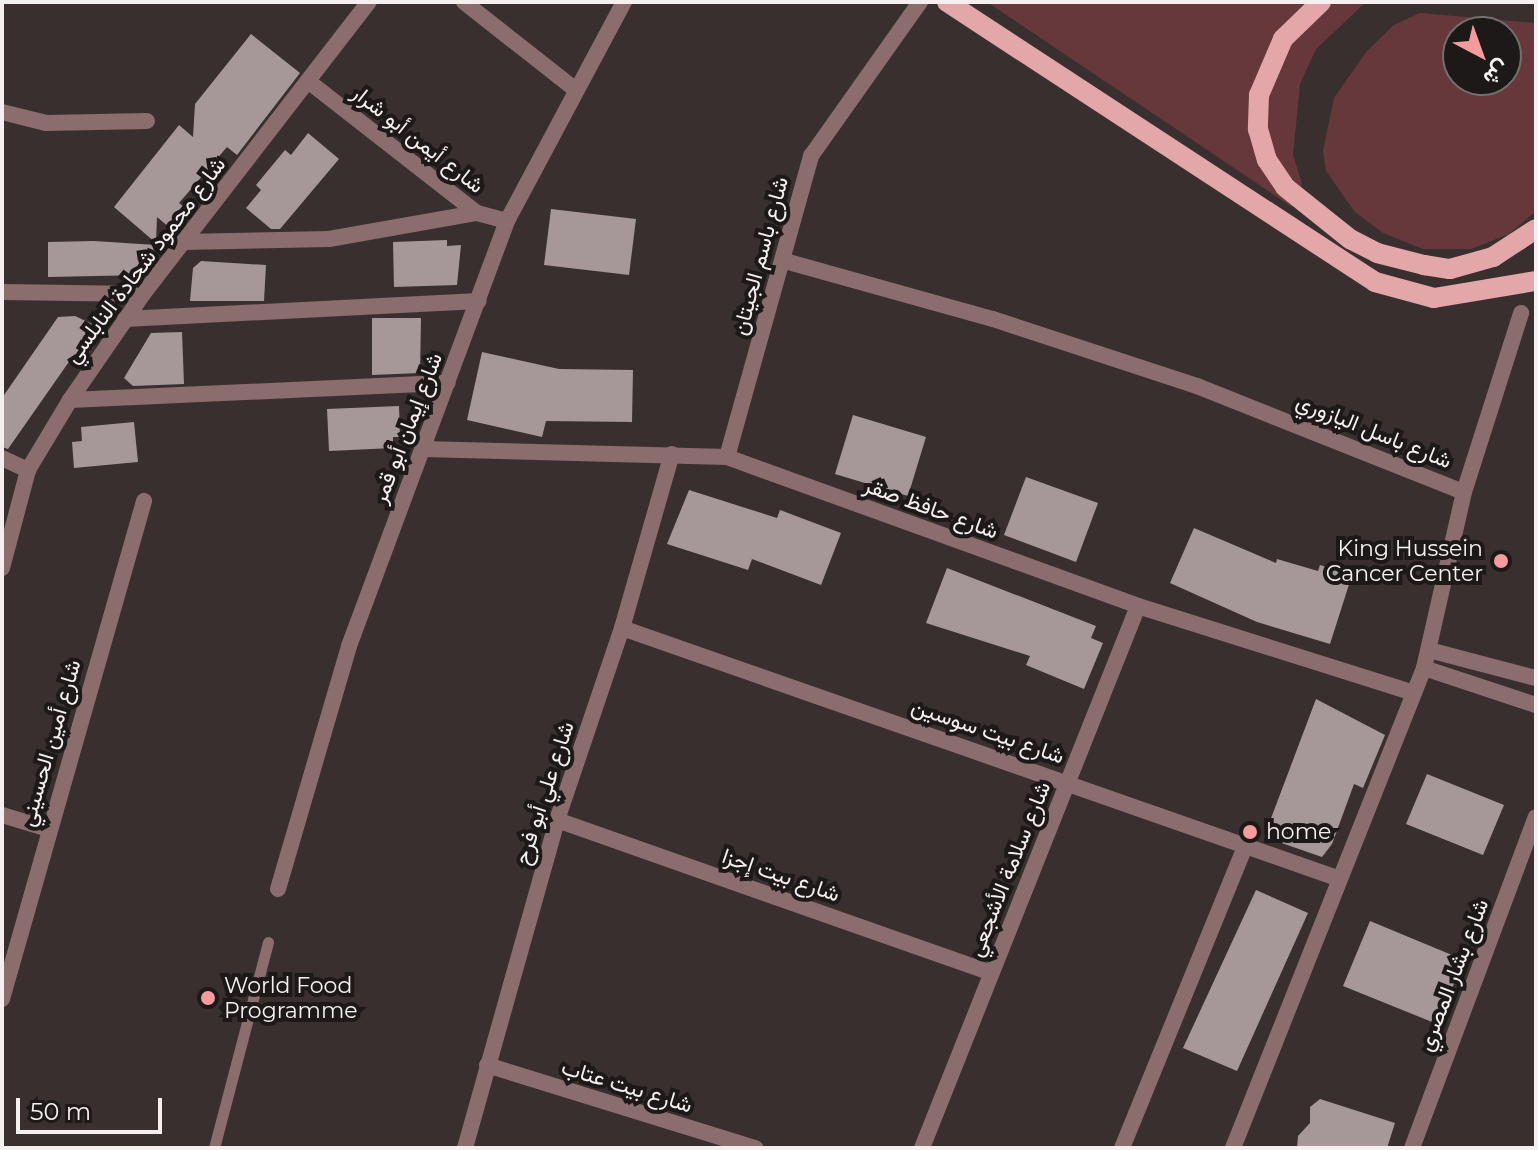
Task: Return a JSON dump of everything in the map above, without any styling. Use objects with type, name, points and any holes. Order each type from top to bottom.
[{"type":"main road","points":[[947,2],[1375,282],[1434,298],[1536,281]]},
{"type":"main road","points":[[1321,2],[1283,39],[1259,95],[1258,129],[1264,150],[1285,187],[1350,239],[1377,253],[1424,265],[1450,269],[1493,257],[1536,229]]},
{"type":"street","name":"شارع محمود شحادة النابلسي","points":[[2,568],[28,470],[70,400],[143,294],[369,2]]},
{"type":"street","points":[[464,2],[576,90]]},
{"type":"street","name":"شارع إيمان أبو قمر","points":[[278,889],[349,646],[507,221],[624,2]]},
{"type":"street","name":"شارع باسم الجيتان","points":[[727,457],[785,261],[799,189],[811,156],[920,2]]},
{"type":"street","name":"شارع أيمن أبو شرار","points":[[308,81],[477,213],[507,221]]},
{"type":"street","points":[[2,112],[21,113],[46,123],[147,121]]},
{"type":"street","points":[[183,242],[329,239],[477,213]]},
{"type":"street","name":"شارع باسل اليازوري","points":[[785,261],[993,319],[1197,386],[1464,492],[1424,668],[1411,692],[1233,1148]]},
{"type":"street","points":[[2,292],[143,294]]},
{"type":"street","points":[[125,319],[479,301]]},
{"type":"street","points":[[1464,492],[1521,313]]},
{"type":"street","points":[[70,400],[448,383]]},
{"type":"street","name":"شارع حافظ صقر","points":[[422,449],[727,457],[1138,606],[1411,692]]},
{"type":"street","name":"شارع علي أبو فرح","points":[[465,1148],[557,820],[622,628],[672,454]]},
{"type":"street","points":[[2,458],[28,470]]},
{"type":"street","name":"شارع أمين الحسيني","points":[[2,999],[144,501]]},
{"type":"street","name":"شارع سلامة الأشجعي","points":[[922,1148],[1138,606]]},
{"type":"street","name":"شارع بيت سوسين","points":[[622,628],[1337,878]]},
{"type":"street","points":[[1429,650],[1536,678]]},
{"type":"street","points":[[1424,668],[1536,705]]},
{"type":"street","points":[[2,815],[48,829]]},
{"type":"street","name":"شارع بشار المصري","points":[[1412,1148],[1536,817]]},
{"type":"street","name":"شارع بيت إجزا","points":[[557,820],[991,973]]},
{"type":"street","points":[[1122,1148],[1245,846]]},
{"type":"street","name":"شارع بيت عتاب","points":[[487,1065],[755,1148]]},
{"type":"lane","points":[[214,1148],[268,942]]},
{"type":"shaded area","points":[[987,2],[1366,2],[1316,49],[1300,84],[1293,155],[1302,183],[1292,207]]},
{"type":"shaded area","points":[[1420,13],[1455,16],[1442,16],[1442,96],[1522,96],[1522,22],[1536,23],[1536,211],[1509,234],[1471,249],[1423,249],[1383,233],[1355,212],[1326,171],[1323,151],[1334,98],[1367,51],[1394,25]]},
{"type":"building","points":[[251,34],[300,73],[237,155],[227,147],[179,203],[192,213],[176,233],[157,217],[156,243],[114,207],[179,125],[193,137],[195,104]]},
{"type":"building","points":[[308,133],[339,159],[280,229],[271,229],[246,208],[261,190],[256,185],[285,150],[291,155]]},
{"type":"building","points":[[551,209],[636,219],[629,275],[544,265]]},
{"type":"building","points":[[447,240],[447,246],[461,245],[457,285],[394,287],[393,242]]},
{"type":"building","points":[[48,242],[156,245],[155,261],[144,275],[48,277]]},
{"type":"building","points":[[201,261],[266,265],[264,301],[190,301],[193,268]]},
{"type":"building","points":[[75,316],[105,330],[82,363],[73,356],[8,449],[2,447],[2,398],[58,317]]},
{"type":"building","points":[[372,318],[421,318],[420,373],[372,375]]},
{"type":"building","points":[[182,332],[184,384],[133,386],[124,378],[151,333]]},
{"type":"building","points":[[482,352],[559,369],[633,370],[632,422],[546,421],[542,437],[467,420]]},
{"type":"building","points":[[399,406],[400,437],[393,437],[393,448],[329,451],[327,409]]},
{"type":"building","points":[[853,415],[926,437],[908,496],[835,474]]},
{"type":"building","points":[[134,422],[138,462],[74,468],[72,442],[82,441],[81,427]]},
{"type":"building","points":[[1026,477],[1098,503],[1076,562],[1004,535]]},
{"type":"building","points":[[689,490],[777,518],[780,510],[841,533],[821,585],[752,559],[748,570],[667,544]]},
{"type":"building","points":[[1194,528],[1276,563],[1277,559],[1318,571],[1320,565],[1352,575],[1330,644],[1257,622],[1170,583]]},
{"type":"building","points":[[947,568],[1096,626],[1091,638],[1103,643],[1084,689],[1026,665],[1030,656],[926,623]]},
{"type":"building","points":[[1316,699],[1385,735],[1363,788],[1354,784],[1332,844],[1322,857],[1264,837]]},
{"type":"building","points":[[1427,774],[1504,805],[1483,855],[1406,824]]},
{"type":"building","points":[[1256,890],[1308,913],[1237,1071],[1183,1048]]},
{"type":"building","points":[[1370,921],[1464,960],[1437,1024],[1343,986]]},
{"type":"building","points":[[1320,1099],[1395,1123],[1387,1148],[1297,1148],[1298,1136],[1310,1123],[1310,1107]]},
{"type":"place","name":"King Hussein Cancer Center","points":[[1501,561]]},
{"type":"place","name":"home","points":[[1250,832]]},
{"type":"place","name":"World Food Programme","points":[[208,998]]}]
